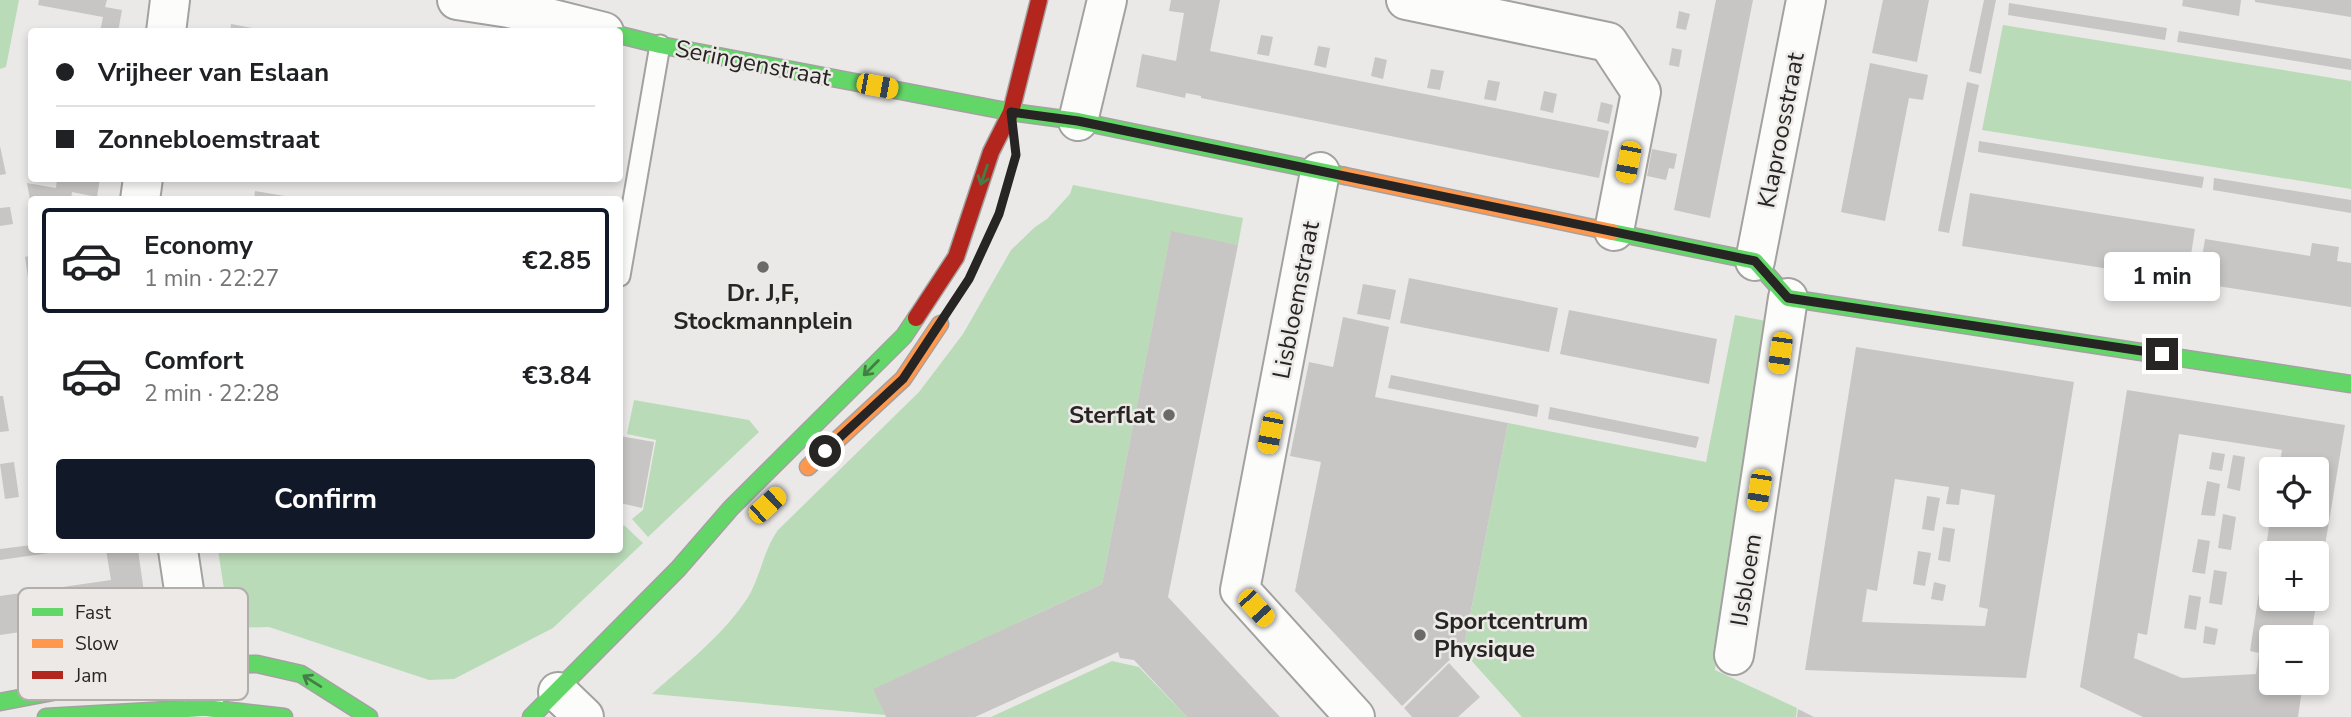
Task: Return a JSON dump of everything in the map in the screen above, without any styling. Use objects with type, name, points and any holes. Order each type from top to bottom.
[{"type":"street","points":[[166,28],[170,0]]},
{"type":"street","points":[[457,0],[510,4],[591,28]]},
{"type":"street","points":[[531,717],[571,704],[678,569],[731,508],[904,336],[956,257],[991,152],[1011,112],[1039,0]]},
{"type":"street","points":[[1078,121],[1107,0]]},
{"type":"street","points":[[1406,0],[1608,42],[1641,92],[1614,231]]},
{"type":"street","name":"Klaproosstraat","points":[[1755,261],[1806,0]]},
{"type":"street","name":"Seringenstraat","points":[[623,36],[1011,112],[1078,121],[1755,261]]},
{"type":"street","points":[[1011,112],[1015,144]]},
{"type":"street","name":"Lisbloemstraat","points":[[1320,172],[1240,590],[1355,717]]},
{"type":"street","points":[[1755,261],[1788,298],[2351,384]]},
{"type":"street","name":"IJsbloem","points":[[1734,656],[1788,298]]},
{"type":"street","points":[[796,478],[903,379],[947,312]]},
{"type":"street","points":[[678,569],[724,539]]},
{"type":"street","points":[[178,553],[184,588]]},
{"type":"street","points":[[248,664],[301,674],[369,717]]},
{"type":"street","points":[[0,702],[18,699]]},
{"type":"street","points":[[203,700],[205,708]]},
{"type":"street","points":[[46,717],[205,708],[284,717]]},
{"type":"lane","points":[[623,259],[660,45]]},
{"type":"lane","points":[[1973,347],[1974,326]]},
{"type":"green space","points":[[0,0],[19,0],[6,67],[0,69]]},
{"type":"green space","points":[[2003,25],[2351,81],[2351,189],[1982,130]]},
{"type":"green space","points":[[1073,185],[1243,218],[1238,245],[1171,232],[1102,584],[874,689],[885,715],[652,694],[701,651],[734,616],[749,595],[778,530],[919,392],[963,334],[1011,250],[1047,219],[1070,194]]},
{"type":"green space","points":[[1735,315],[1771,322],[1715,670],[1797,708],[1796,717],[1522,717],[1461,649],[1464,646],[1508,423],[1706,462]]},
{"type":"green space","points":[[634,400],[749,420],[759,432],[648,537],[632,519],[643,510],[656,440],[627,434]]},
{"type":"green space","points":[[623,525],[643,543],[553,628],[454,679],[429,680],[269,627],[248,628],[248,588],[224,588],[218,553],[623,553]]},
{"type":"green space","points":[[1112,661],[1139,667],[1187,717],[991,717]]},
{"type":"building","points":[[39,0],[107,0],[105,7],[122,10],[119,28],[101,28],[103,17],[38,5]]},
{"type":"building","points":[[1171,0],[1220,0],[1210,51],[1609,131],[1599,178],[1186,93],[1185,98],[1136,87],[1142,54],[1176,61],[1184,13],[1169,11]]},
{"type":"building","points":[[1716,0],[1753,0],[1710,218],[1674,210]]},
{"type":"building","points":[[1883,0],[1929,0],[1917,62],[1872,53]]},
{"type":"building","points":[[1984,0],[1996,0],[1981,74],[1969,71]]},
{"type":"building","points":[[2183,0],[2241,0],[2239,16],[2182,6]]},
{"type":"building","points":[[2351,0],[2351,17],[2255,2]]},
{"type":"building","points":[[2009,3],[2167,28],[2165,40],[2008,15]]},
{"type":"building","points":[[1679,11],[1690,14],[1686,30],[1676,28]]},
{"type":"building","points":[[231,24],[252,28],[230,28]]},
{"type":"building","points":[[2179,31],[2351,59],[2351,70],[2177,42]]},
{"type":"building","points":[[1261,35],[1273,37],[1269,56],[1257,54]]},
{"type":"building","points":[[1318,46],[1330,48],[1326,68],[1314,65]]},
{"type":"building","points":[[1672,48],[1682,50],[1679,67],[1669,65]]},
{"type":"building","points":[[1375,57],[1387,60],[1383,79],[1371,76]]},
{"type":"building","points":[[1870,63],[1928,75],[1923,100],[1909,98],[1885,221],[1841,212]]},
{"type":"building","points":[[1431,69],[1444,71],[1440,90],[1427,88]]},
{"type":"building","points":[[1488,80],[1500,82],[1496,101],[1484,99]]},
{"type":"building","points":[[1967,82],[1979,85],[1949,233],[1938,231]]},
{"type":"building","points":[[1544,91],[1557,94],[1553,113],[1540,110]]},
{"type":"building","points":[[1601,102],[1613,105],[1609,124],[1597,121]]},
{"type":"building","points":[[1979,141],[2204,177],[2202,188],[1978,152]]},
{"type":"building","points":[[0,146],[6,174],[0,175]]},
{"type":"building","points":[[1652,149],[1677,154],[1674,169],[1669,168],[1666,180],[1647,176]]},
{"type":"building","points":[[2214,178],[2351,200],[2351,213],[2213,190]]},
{"type":"building","points":[[57,182],[99,182],[97,196],[72,192],[72,196],[29,196],[27,183],[56,188]]},
{"type":"building","points":[[255,191],[285,196],[254,196]]},
{"type":"building","points":[[1970,193],[2195,229],[2187,281],[1962,246]]},
{"type":"building","points":[[10,207],[13,224],[0,226],[0,208]]},
{"type":"building","name":"Sterflat","points":[[1171,231],[1238,245],[1168,597],[1280,717],[1187,717],[1134,660],[1120,658],[1118,652],[975,717],[886,717],[873,689],[1102,584]]},
{"type":"building","points":[[2205,239],[2310,256],[2312,243],[2339,247],[2337,261],[2351,263],[2351,307],[2198,283]]},
{"type":"building","points":[[28,256],[28,277],[25,257]]},
{"type":"building","points":[[1409,278],[1558,308],[1549,352],[1400,323]]},
{"type":"building","points":[[1363,284],[1396,290],[1390,320],[1357,314]]},
{"type":"building","points":[[1569,310],[1717,339],[1709,384],[1560,354]]},
{"type":"building","points":[[1343,317],[1389,327],[1375,397],[1508,423],[1464,646],[1402,706],[1295,591],[1321,462],[1290,456],[1309,362],[1333,367]]},
{"type":"building","points":[[1856,347],[2074,382],[2026,678],[1805,670]],"holes":[[[1895,479],[1949,487],[1946,504],[1959,505],[1961,489],[1995,495],[1979,607],[1988,609],[1985,626],[1862,622],[1867,589],[1877,591]]]},
{"type":"building","points":[[1391,375],[1539,405],[1537,417],[1388,388]]},
{"type":"building","points":[[2127,390],[2345,425],[2329,522],[2329,457],[2281,457],[2282,450],[2179,434],[2147,635],[2138,633],[2134,658],[2182,678],[2256,674],[2259,653],[2259,695],[2301,695],[2298,717],[2143,717],[2080,687]]},
{"type":"building","points":[[0,396],[3,396],[9,431],[0,432]]},
{"type":"building","points":[[1550,407],[1699,437],[1696,448],[1548,419]]},
{"type":"building","points":[[623,437],[654,442],[642,508],[623,504]]},
{"type":"building","points":[[2212,452],[2225,454],[2222,471],[2209,469]]},
{"type":"building","points":[[2233,455],[2245,457],[2240,491],[2227,488]]},
{"type":"building","points":[[14,462],[19,497],[5,499],[0,464]]},
{"type":"building","points":[[2207,481],[2220,484],[2215,516],[2201,515]]},
{"type":"building","points":[[1927,496],[1940,498],[1934,531],[1922,529]]},
{"type":"building","points":[[2223,514],[2236,517],[2231,550],[2218,548]]},
{"type":"building","points":[[1943,527],[1955,529],[1950,562],[1938,560]]},
{"type":"building","points":[[2269,527],[2328,527],[2326,541],[2267,541]]},
{"type":"building","points":[[2198,539],[2210,541],[2205,574],[2192,572]]},
{"type":"building","points":[[28,546],[28,553],[49,553],[0,560],[0,549]]},
{"type":"building","points":[[1918,551],[1931,553],[1925,586],[1913,584]]},
{"type":"building","points":[[106,553],[138,553],[143,588],[56,588],[111,580]]},
{"type":"building","points":[[2214,570],[2227,572],[2222,605],[2209,603]]},
{"type":"building","points":[[1934,582],[1946,585],[1943,601],[1931,599]]},
{"type":"building","points":[[2259,592],[2259,611],[2315,611],[2313,625],[2259,625],[2259,653],[2250,651]]},
{"type":"building","points":[[18,593],[18,632],[0,635],[0,596]]},
{"type":"building","points":[[2189,595],[2201,597],[2196,630],[2184,628]]},
{"type":"building","points":[[2205,626],[2218,629],[2215,645],[2203,643]]},
{"type":"building","points":[[1449,663],[1480,697],[1458,717],[1412,717],[1404,708]]},
{"type":"building","points":[[1798,709],[1814,717],[1797,717]]},
{"type":"traffic: fast","points":[[623,36],[1011,112],[1078,121],[1345,176]]},
{"type":"traffic: fast","points":[[1612,232],[1755,261],[1788,298],[2351,384]]},
{"type":"traffic: fast","points":[[531,717],[678,569],[731,508],[904,336],[916,318]]},
{"type":"traffic: fast","points":[[248,664],[301,674],[369,717]]},
{"type":"traffic: fast","points":[[0,702],[18,699]]},
{"type":"traffic: fast","points":[[46,717],[205,708],[284,717]]},
{"type":"traffic: slow","points":[[1345,176],[1612,232]]},
{"type":"traffic: slow","points":[[808,467],[903,379],[940,324]]},
{"type":"traffic: jam","points":[[916,318],[956,257],[991,152],[1011,112],[1039,0]]},
{"type":"place","name":"Dr. J,F, Stockmannplein","points":[[763,267]]},
{"type":"place","name":"Sterflat","points":[[1169,415]]},
{"type":"place","name":"Sportcentrum Physique","points":[[1420,635]]},
{"type":"route","points":[[825,451],[903,379],[969,279],[999,214],[1016,155],[1011,112],[1078,121],[1755,261],[1788,298],[2162,354]]}]
